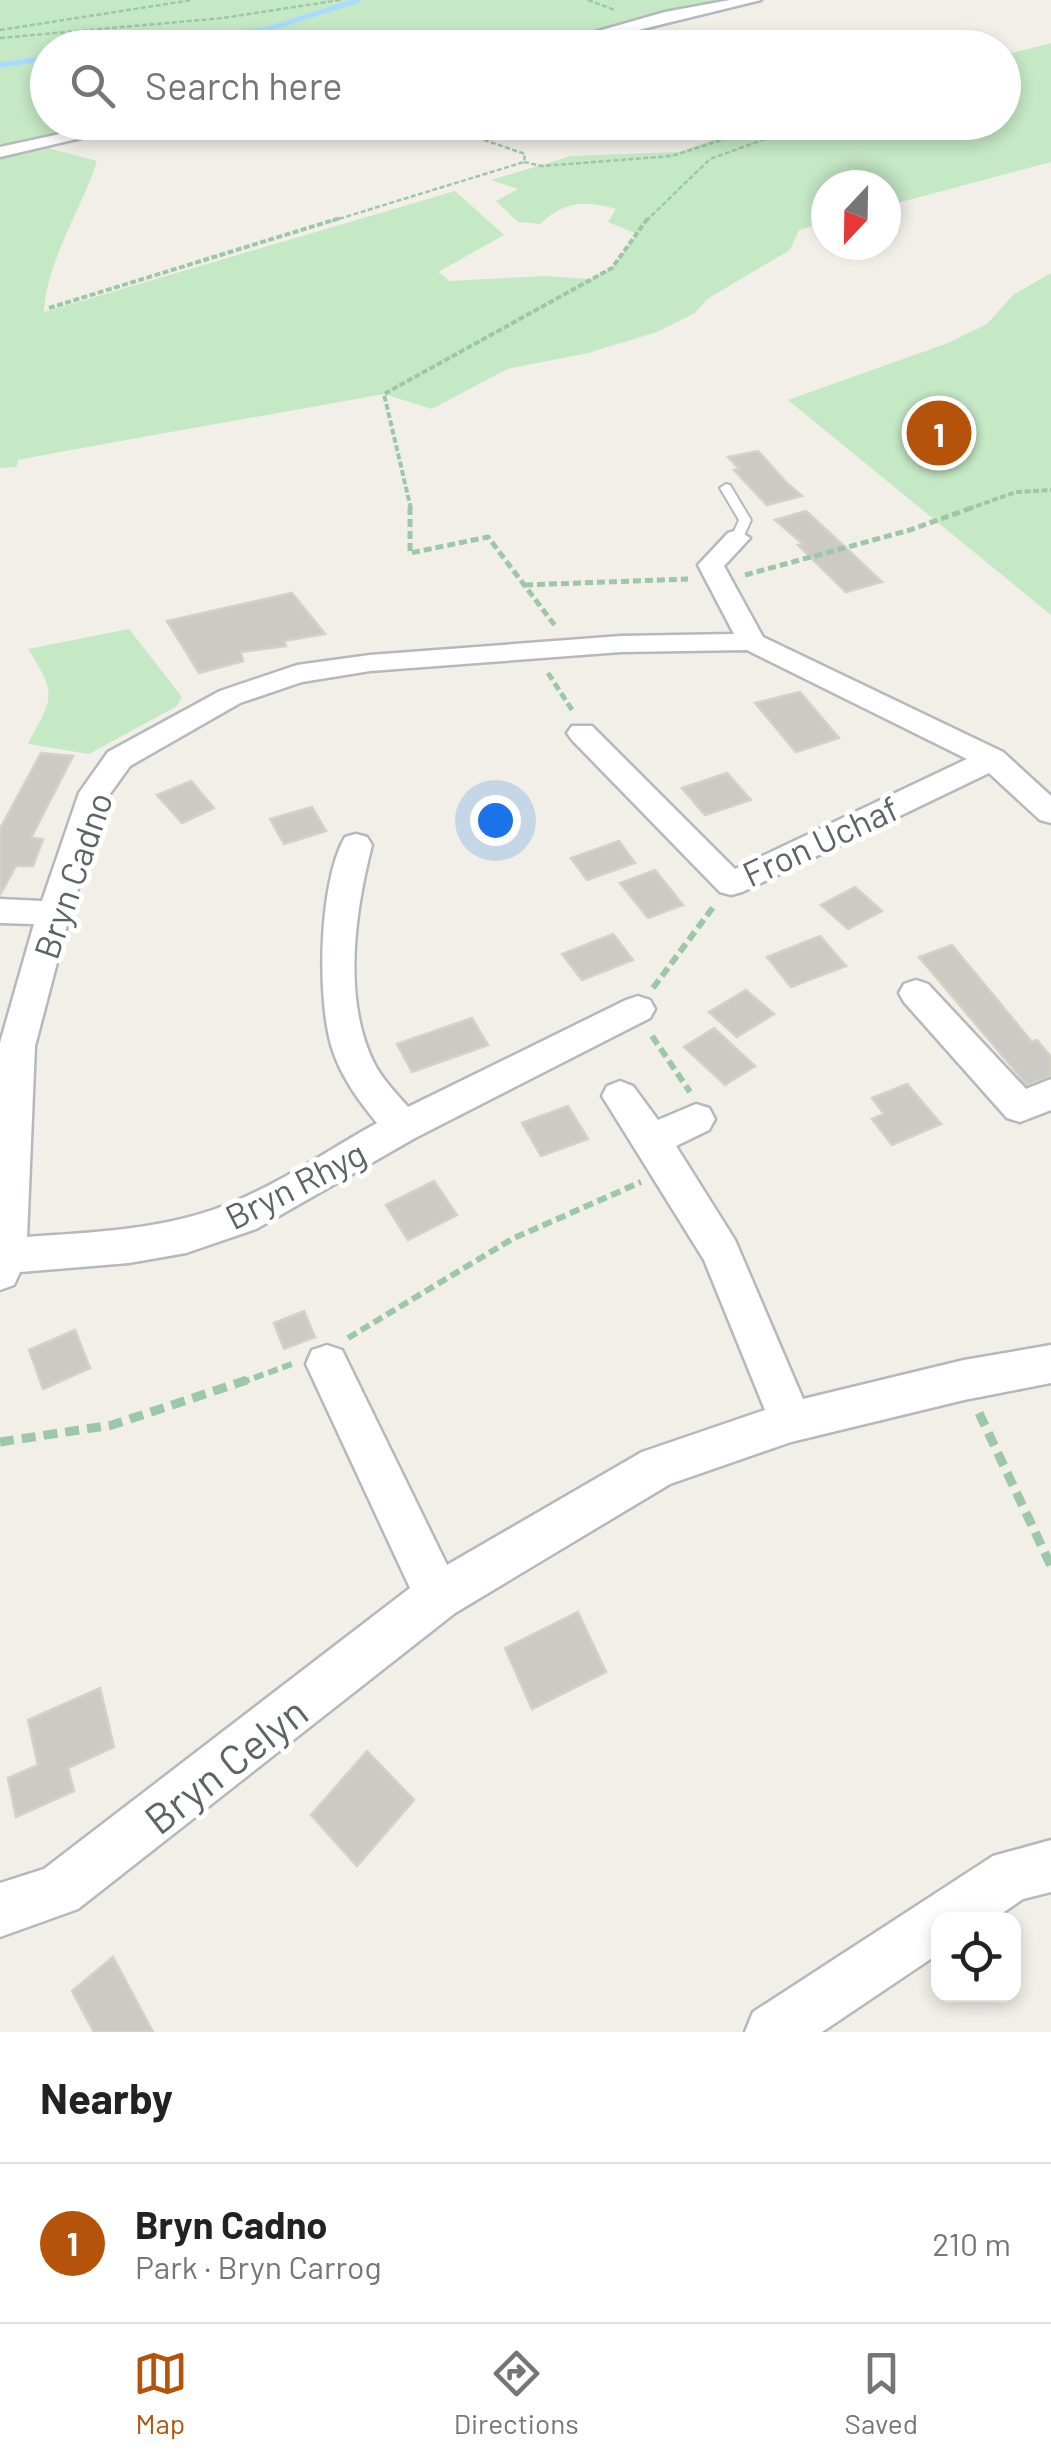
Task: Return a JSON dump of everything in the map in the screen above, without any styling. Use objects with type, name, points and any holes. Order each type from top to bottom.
[{"type":"street","points":[[613,30],[754,0]]},
{"type":"street","points":[[0,152],[57,140]]},
{"type":"street","points":[[737,538],[712,565],[752,642]]},
{"type":"street","name":"Bryn Cadno","points":[[3,1264],[17,1046],[54,914],[94,793],[119,759],[158,734],[230,698],[297,674],[370,663],[572,648],[752,642],[992,759],[1051,813]]},
{"type":"street","name":"Fron Uchaf","points":[[582,732],[730,884],[992,759]]},
{"type":"street","name":"Bryn Rhyg","points":[[356,845],[342,904],[340,1020],[360,1072],[402,1127]]},
{"type":"street","points":[[0,911],[54,914]]},
{"type":"street","points":[[916,993],[1020,1107],[1051,1094]]},
{"type":"street","name":"Bryn Rhyg","points":[[3,1264],[186,1236],[242,1217],[402,1127],[634,1011]]},
{"type":"street","points":[[620,1096],[722,1252],[791,1422]]},
{"type":"street","points":[[662,1155],[696,1119]]},
{"type":"street","points":[[322,1356],[438,1596]]},
{"type":"street","name":"Bryn Celyn","points":[[0,1910],[59,1890],[438,1596],[658,1467],[791,1422],[964,1380],[1051,1364]]},
{"type":"street","points":[[955,1912],[1012,1875],[1051,1866]]},
{"type":"street","points":[[773,2032],[931,1928]]},
{"type":"lane","points":[[726,488],[744,520],[744,530],[737,538]]},
{"type":"path","points":[[0,30],[192,0]]},
{"type":"path","points":[[89,30],[223,18],[340,0]]},
{"type":"path","points":[[0,38],[30,35]]},
{"type":"path","points":[[489,140],[524,154],[524,162]]},
{"type":"path","points":[[49,308],[524,162],[542,166],[672,156],[721,140]]},
{"type":"path","points":[[572,648],[488,537],[410,552],[412,514],[384,394],[612,268],[648,218],[710,159],[762,140]]},
{"type":"path","points":[[937,522],[976,502],[1020,489],[1051,490]]},
{"type":"path","points":[[534,652],[576,716],[582,732]]},
{"type":"path","points":[[696,1119],[700,1109],[660,1044],[634,1011],[730,884]]},
{"type":"path","points":[[0,1442],[52,1440],[121,1424],[322,1356],[512,1238],[662,1155]]},
{"type":"path","points":[[964,1380],[1051,1566]]},
{"type":"green space","points":[[0,0],[734,0],[642,23],[656,30],[30,30],[30,140],[41,140],[0,148]]},
{"type":"green space","points":[[1051,43],[1051,162],[901,202],[901,170],[811,170],[811,226],[799,230],[790,250],[707,299],[695,313],[657,332],[588,353],[507,369],[432,409],[384,394],[18,460],[17,467],[0,468],[0,155],[70,140],[85,140],[44,147],[97,161],[51,273],[44,312],[455,191],[504,235],[438,272],[450,281],[544,276],[591,279],[612,268],[637,234],[608,222],[616,209],[575,205],[540,224],[518,222],[496,201],[518,189],[491,180],[571,156],[679,152],[713,140],[1021,140],[1021,51]]},
{"type":"green space","points":[[1051,273],[1051,615],[788,400],[948,343],[987,324],[1013,295]]},
{"type":"green space","points":[[129,629],[182,697],[177,706],[89,754],[28,744],[49,696],[44,677],[28,649]]},
{"type":"building","points":[[758,451],[802,496],[767,505],[734,470],[739,469],[728,457]]},
{"type":"building","points":[[806,511],[882,582],[846,592],[798,545],[803,544],[775,520]]},
{"type":"building","points":[[292,593],[325,634],[284,641],[286,646],[241,652],[243,661],[199,673],[167,621]]},
{"type":"building","points":[[800,692],[839,738],[796,752],[755,703]]},
{"type":"building","points":[[41,753],[73,756],[31,838],[43,839],[33,866],[16,866],[0,895],[0,829]]},
{"type":"building","points":[[727,773],[751,800],[705,815],[682,788]]},
{"type":"building","points":[[191,781],[214,808],[182,823],[157,795]]},
{"type":"building","points":[[312,807],[326,831],[284,844],[270,819]]},
{"type":"building","points":[[619,841],[635,863],[587,880],[571,858]]},
{"type":"building","points":[[655,870],[683,905],[648,918],[620,883]]},
{"type":"building","points":[[855,887],[882,911],[848,929],[821,905]]},
{"type":"building","points":[[613,934],[633,960],[582,980],[562,954]]},
{"type":"building","points":[[820,936],[846,966],[791,987],[767,957]]},
{"type":"building","points":[[952,945],[1032,1042],[1037,1040],[1051,1057],[1051,1076],[1027,1085],[919,957]]},
{"type":"building","points":[[746,990],[774,1014],[737,1037],[709,1012]]},
{"type":"building","points":[[472,1018],[488,1045],[412,1072],[397,1044]]},
{"type":"building","points":[[714,1028],[755,1066],[725,1085],[684,1047]]},
{"type":"building","points":[[907,1084],[941,1124],[892,1145],[872,1119],[884,1114],[872,1098]]},
{"type":"building","points":[[568,1106],[588,1139],[541,1156],[522,1123]]},
{"type":"building","points":[[434,1181],[457,1215],[408,1240],[386,1205]]},
{"type":"building","points":[[304,1311],[315,1337],[284,1349],[274,1323]]},
{"type":"building","points":[[75,1330],[90,1368],[43,1389],[29,1350]]},
{"type":"building","points":[[578,1612],[606,1672],[532,1709],[505,1648]]},
{"type":"building","points":[[100,1688],[114,1747],[68,1768],[74,1791],[16,1817],[8,1778],[38,1765],[28,1720]]},
{"type":"building","points":[[367,1751],[414,1800],[357,1866],[311,1815]]},
{"type":"building","points":[[113,1957],[153,2032],[94,2032],[72,1991]]},
{"type":"waterway","points":[[260,30],[358,0]]},
{"type":"waterway","points":[[0,65],[30,61]]},
{"type":"place","name":"Bryn Cadno","points":[[939,433]]}]
